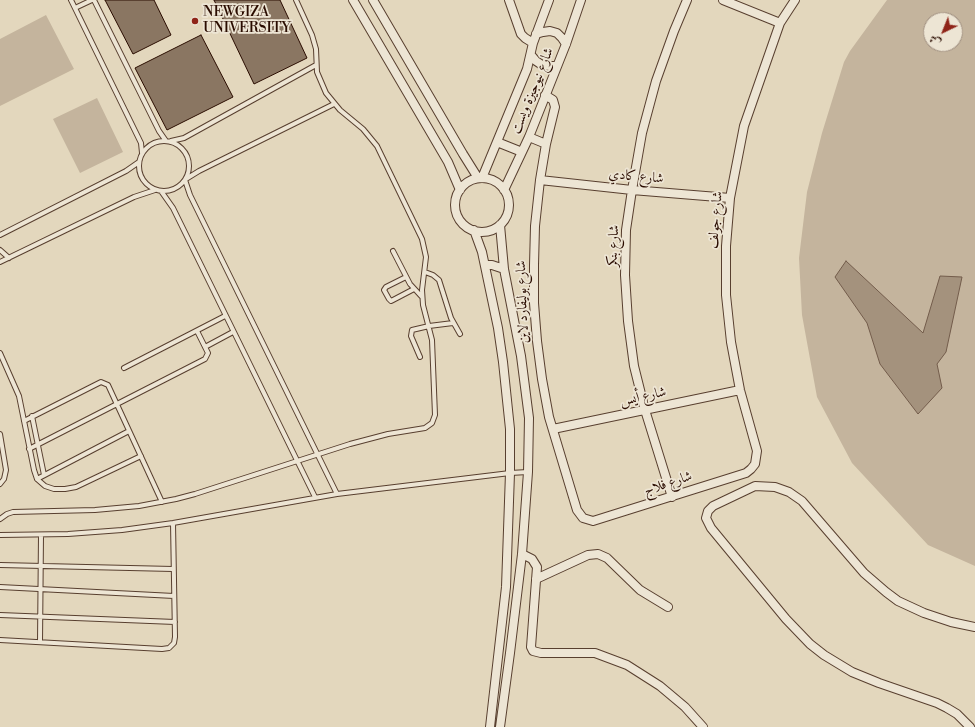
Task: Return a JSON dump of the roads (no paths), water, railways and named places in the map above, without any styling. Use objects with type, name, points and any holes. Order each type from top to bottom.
[{"type":"street","points":[[353,0],[448,162],[460,190]]},
{"type":"street","points":[[373,0],[463,154],[480,178]]},
{"type":"street","points":[[509,0],[521,34],[533,43]]},
{"type":"street","name":"شارع نيوجيزة ويست","points":[[480,178],[525,76],[533,43],[549,0]]},
{"type":"street","name":"شارع نيوجيزة ويست","points":[[504,190],[529,137],[566,44],[581,0]]},
{"type":"street","name":"شارع بنكر","points":[[672,497],[645,410],[634,366],[628,321],[626,230],[642,133],[656,81],[687,0]]},
{"type":"street","points":[[723,0],[780,23]]},
{"type":"street","name":"شارع جولف","points":[[757,451],[740,390],[731,342],[726,295],[726,246],[730,198],[744,126],[780,23],[795,0]]},
{"type":"street","points":[[536,34],[550,31],[562,38],[566,44]]},
{"type":"street","points":[[531,55],[536,61],[542,64],[557,66]]},
{"type":"street","name":"شارع بوليفارد لاين","points":[[545,95],[553,100],[555,105],[540,180],[535,226],[534,303],[537,341],[549,417],[577,510]]},
{"type":"street","points":[[529,137],[546,144]]},
{"type":"street","points":[[497,142],[522,152]]},
{"type":"street","points":[[480,178],[497,183],[504,190],[509,202],[509,209],[504,220],[500,225],[488,231],[474,230],[464,224],[457,213],[456,201],[460,190],[465,184],[480,178]]},
{"type":"street","name":"شارع كادي","points":[[540,180],[632,190],[730,198]]},
{"type":"street","points":[[500,225],[504,268],[516,325],[526,387],[529,418],[528,472],[522,554],[500,727]]},
{"type":"street","points":[[474,230],[485,265],[491,295],[503,362],[510,429],[506,587],[490,727]]},
{"type":"street","points":[[485,265],[504,268]]},
{"type":"street","name":"شارع أيس","points":[[553,429],[740,390]]},
{"type":"street","name":"شارع فلاج","points":[[577,510],[583,518],[593,521],[746,473],[755,464],[757,451]]},
{"type":"street","points":[[970,727],[957,714],[942,705],[852,672],[824,655],[810,644],[786,620],[711,528],[706,518],[708,511],[713,506],[755,486],[775,487],[789,492],[802,501],[864,574],[886,592],[905,604],[924,613],[951,622],[975,627]]},
{"type":"street","points":[[522,554],[532,559],[537,567],[531,647],[533,651],[541,654],[595,653],[627,665],[665,690],[685,707],[703,727]]},
{"type":"street","points":[[536,579],[588,555],[598,554],[607,558],[640,590],[668,607]]},
{"type":"lane","points":[[72,0],[141,143],[142,153],[138,167],[141,176],[147,184],[156,190],[172,190],[177,188],[199,171],[334,104]]},
{"type":"lane","points":[[75,8],[92,0],[159,130],[168,141],[181,147],[187,156],[189,168],[186,180],[193,201],[337,494]]},
{"type":"lane","points":[[0,519],[13,512],[95,510],[162,502],[195,494],[369,439],[425,428],[432,423],[435,415],[432,340],[422,297],[426,257],[422,239],[377,146],[363,129],[334,104],[320,82],[316,65],[316,49],[312,35],[296,0]]},
{"type":"lane","points":[[142,153],[155,142],[184,138],[316,65]]},
{"type":"lane","points":[[0,235],[126,171],[139,162]]},
{"type":"lane","points":[[0,262],[134,197],[156,190]]},
{"type":"lane","points":[[161,191],[173,208],[315,497]]},
{"type":"lane","points":[[0,250],[9,258]]},
{"type":"lane","points":[[393,251],[406,277],[414,289],[422,297]]},
{"type":"lane","points":[[425,272],[437,278],[441,283],[453,323],[460,334]]},
{"type":"lane","points":[[406,277],[386,287],[384,290],[389,299],[391,301],[414,289]]},
{"type":"lane","points":[[124,368],[225,316]]},
{"type":"lane","points":[[420,357],[411,336],[413,329],[453,323]]},
{"type":"lane","points":[[29,449],[205,360],[208,353],[197,331]]},
{"type":"lane","points":[[205,347],[233,332]]},
{"type":"lane","points":[[0,353],[19,396],[34,470],[37,479],[44,486],[54,489],[76,487],[141,456]]},
{"type":"lane","points":[[24,420],[100,382],[108,385],[162,502]]},
{"type":"lane","points":[[32,416],[44,475]]},
{"type":"lane","points":[[37,479],[129,431]]},
{"type":"lane","points":[[0,434],[2,458],[6,470],[4,480],[0,484]]},
{"type":"lane","points":[[0,535],[41,535],[101,532],[173,523],[315,497],[528,472]]},
{"type":"lane","points":[[0,640],[166,649],[171,646],[175,640],[173,523]]},
{"type":"lane","points":[[40,642],[41,535]]},
{"type":"lane","points":[[0,565],[173,569]]},
{"type":"lane","points":[[0,587],[174,596]]},
{"type":"lane","points":[[0,615],[175,622]]},
{"type":"place","name":"NEWGIZA UNIVERSITY","points":[[195,21]]}]
